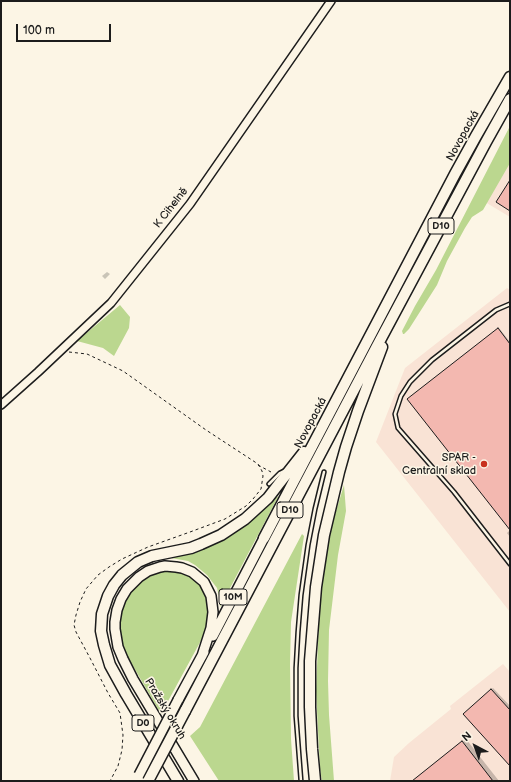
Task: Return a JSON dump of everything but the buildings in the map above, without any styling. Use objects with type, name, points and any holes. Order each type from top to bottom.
[{"type":"highway","name":"Novopacká","points":[[138,778],[459,168],[510,77]]},
{"type":"highway","name":"Novopacká","points":[[148,781],[396,310],[510,99]]},
{"type":"highway","points":[[315,781],[310,707],[310,661],[316,587],[324,535],[346,447],[396,310]]},
{"type":"highway","points":[[293,466],[325,422]]},
{"type":"highway","name":"D0","points":[[178,781],[110,665],[102,637],[101,624],[102,614],[110,590],[122,575],[132,566],[145,559],[191,548],[221,535],[232,528],[256,510],[293,466]]},
{"type":"highway","name":"Pražský okruh","points":[[194,781],[133,679],[118,647],[115,629],[119,605],[127,589],[139,577],[148,571],[160,567],[176,566],[196,575],[204,582],[211,596],[213,617],[202,656]]},
{"type":"street","name":"K Cihelně","points":[[1,405],[111,303],[190,204],[331,1]]},
{"type":"lane","points":[[510,304],[496,310],[432,360],[410,382],[401,396],[395,414],[398,428],[454,492],[510,564]]},
{"type":"lane","points":[[269,484],[280,473],[293,466]]},
{"type":"lane","name":"D10","points":[[301,781],[296,716],[298,632],[308,545],[324,472]]},
{"type":"path","points":[[60,351],[87,354],[122,371],[206,430],[271,472]]},
{"type":"path","points":[[110,781],[118,766],[122,750],[123,735],[120,713],[76,632],[74,625],[80,602],[86,589],[109,567],[122,559],[148,547],[225,519],[246,506],[261,489],[263,476],[258,464]]},
{"type":"shaded area","points":[[510,161],[510,217],[485,202]]},
{"type":"shaded area","points":[[507,288],[510,290],[510,612],[376,442],[405,368]]},
{"type":"shaded area","points":[[503,664],[510,672],[510,781],[390,781],[394,757],[451,709],[450,706]]},
{"type":"green space","points":[[510,126],[510,163],[483,210],[472,217],[465,228],[447,261],[437,285],[409,329],[403,334],[402,331],[436,270]]},
{"type":"green space","points":[[120,305],[130,317],[129,328],[114,356],[103,348],[77,341]]},
{"type":"green space","points":[[344,485],[346,511],[338,555],[329,630],[329,715],[334,781],[322,781],[316,691],[320,596],[329,534]]},
{"type":"green space","points":[[276,496],[278,497],[220,607],[217,588],[207,575],[188,561],[171,558],[229,536],[249,522]]},
{"type":"green space","points":[[302,534],[304,536],[291,622],[291,739],[294,781],[219,781],[190,736],[200,727]]},
{"type":"green space","points":[[159,570],[174,570],[192,575],[202,587],[209,602],[208,626],[161,714],[123,649],[118,633],[120,610],[131,589],[151,573]]},
{"type":"place","name":"SPAR - Centralní sklad","points":[[484,464]]}]
